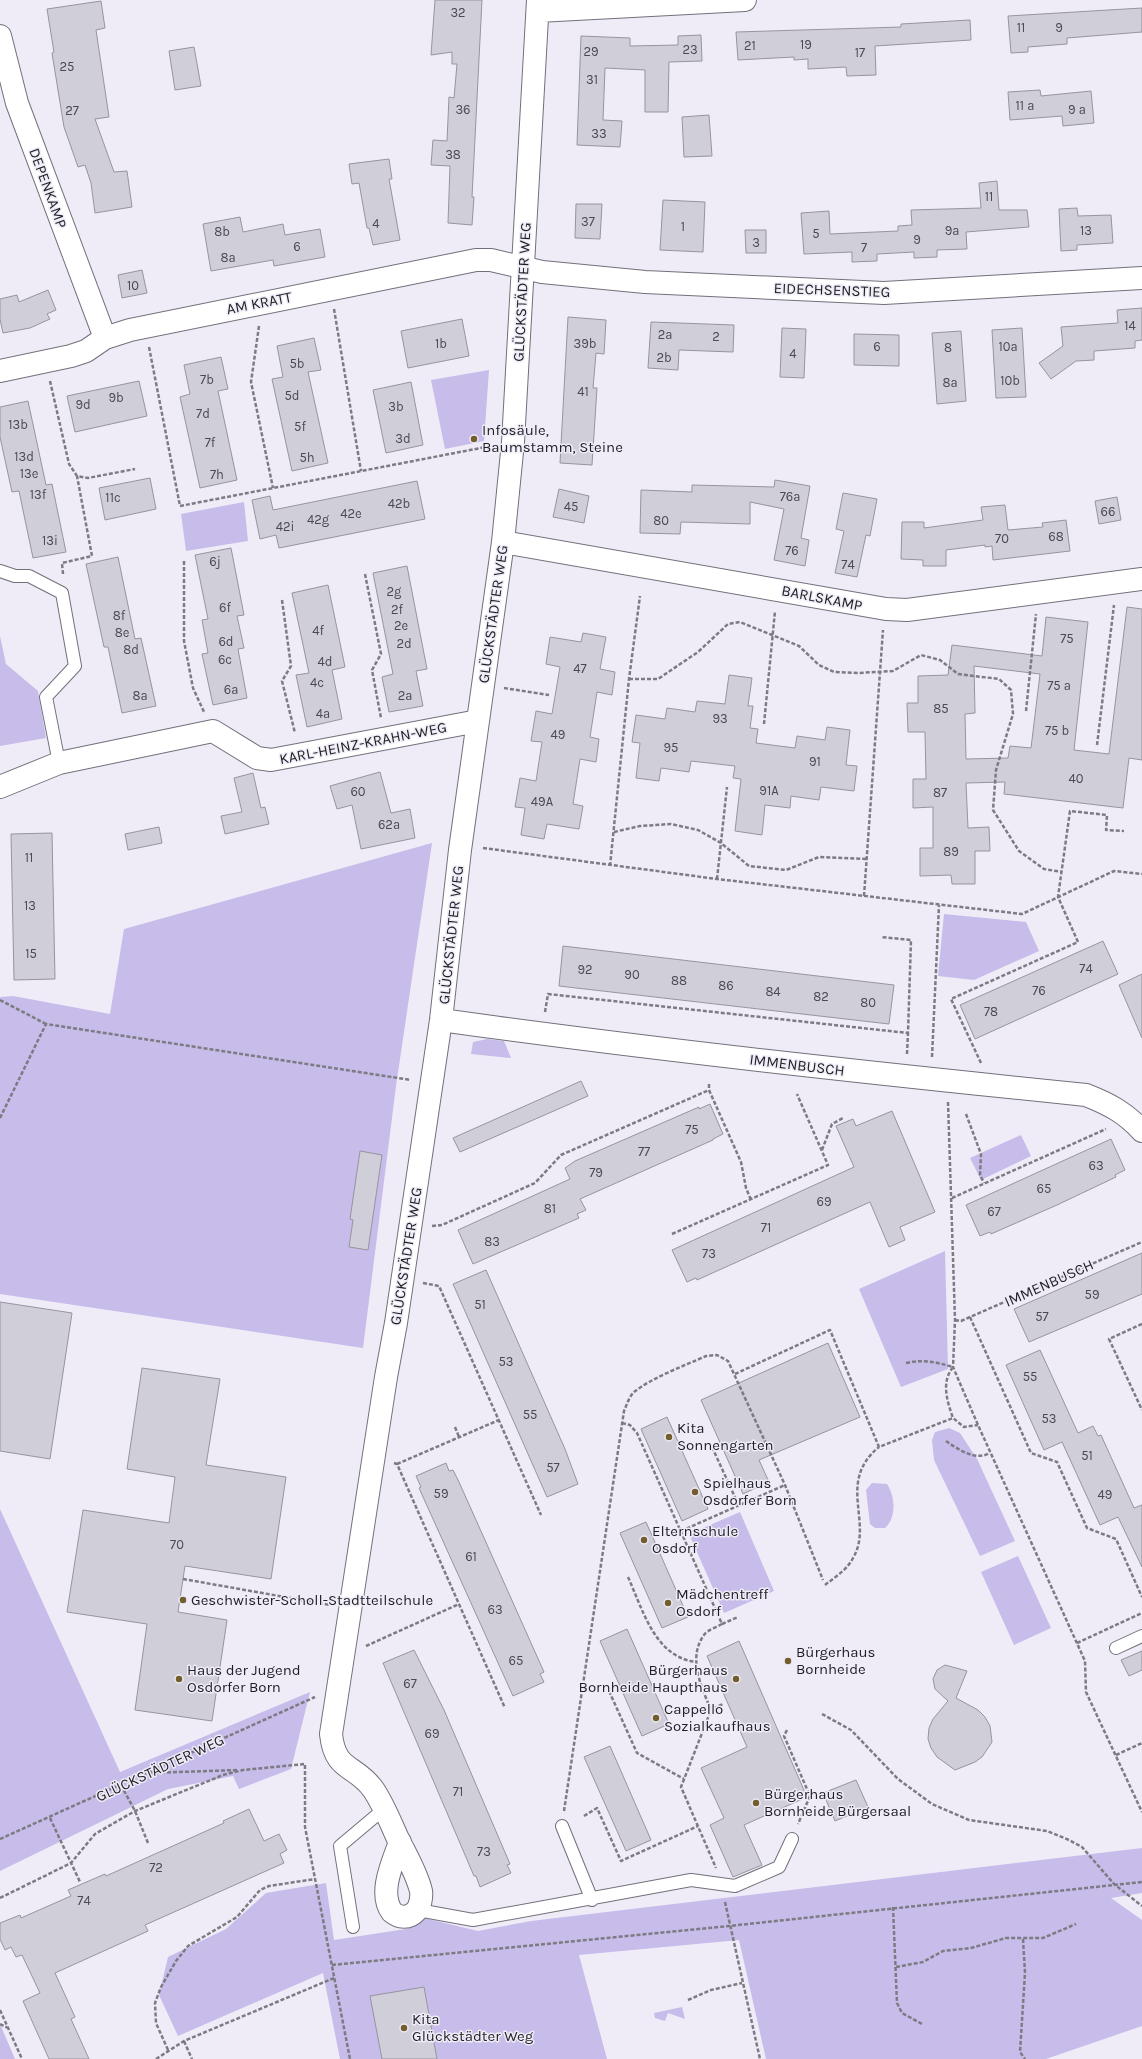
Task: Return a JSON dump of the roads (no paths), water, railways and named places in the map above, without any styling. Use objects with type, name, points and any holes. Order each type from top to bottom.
[{"type":"street","points":[[538,5],[745,0]]},
{"type":"street","name":"GLÜCKSTÄDTER WEG","points":[[418,1910],[421,1893],[418,1880],[384,1809],[367,1782],[343,1765],[337,1757],[332,1746],[331,1734],[386,1377],[396,1323],[441,1020],[460,850],[503,542],[513,442],[538,5]]},
{"type":"street","name":"DEPENKAMP","points":[[0,36],[9,105],[105,338]]},
{"type":"street","name":"AM KRATT","points":[[0,371],[71,356],[86,351],[105,338],[130,330],[476,260],[491,260],[524,268]]},
{"type":"street","name":"EIDECHSENSTIEG","points":[[524,268],[542,272],[645,282],[884,293],[1142,278]]},
{"type":"street","name":"BARLSKAMP","points":[[503,542],[886,609],[907,610],[1142,579]]},
{"type":"street","name":"KARL-HEINZ-KRAHN-WEG","points":[[59,763],[213,731],[257,758],[271,760],[478,721]]},
{"type":"street","points":[[0,787],[59,763]]},
{"type":"street","name":"IMMENBUSCH","points":[[441,1020],[543,1034],[940,1081],[1086,1095],[1110,1104],[1136,1125]]},
{"type":"street","points":[[400,1842],[388,1879],[386,1898],[388,1908],[395,1915],[402,1917],[413,1914],[418,1910]]},
{"type":"lane","points":[[0,571],[15,576],[29,576],[62,593],[75,666],[46,697],[59,763]]},
{"type":"lane","points":[[1116,1648],[1142,1636]]},
{"type":"lane","points":[[353,1927],[340,1846],[384,1809]]},
{"type":"lane","points":[[562,1826],[592,1900]]},
{"type":"lane","points":[[418,1910],[473,1920],[592,1900],[691,1880],[736,1886],[779,1867],[792,1839]]},
{"type":"place","name":"Infosäule, Baumstamm, Steine","points":[[474,439]]},
{"type":"place","name":"Kita Sonnengarten","points":[[669,1437]]},
{"type":"place","name":"Spielhaus Osdorfer Born","points":[[695,1492]]},
{"type":"place","name":"Elternschule Osdorf","points":[[644,1540]]},
{"type":"place","name":"Geschwister-Scholl-Stadtteilschule","points":[[183,1600]]},
{"type":"place","name":"Mädchentreff Osdorf","points":[[668,1603]]},
{"type":"place","name":"Bürgerhaus Bornheide","points":[[788,1661]]},
{"type":"place","name":"Haus der Jugend Osdorfer Born","points":[[179,1679]]},
{"type":"place","name":"Bürgerhaus Bornheide Haupthaus","points":[[736,1679]]},
{"type":"place","name":"Cappello Sozialkaufhaus","points":[[656,1718]]},
{"type":"place","name":"Bürgerhaus Bornheide Bürgersaal","points":[[756,1803]]},
{"type":"place","name":"Kita Glückstädter Weg","points":[[404,2028]]}]
